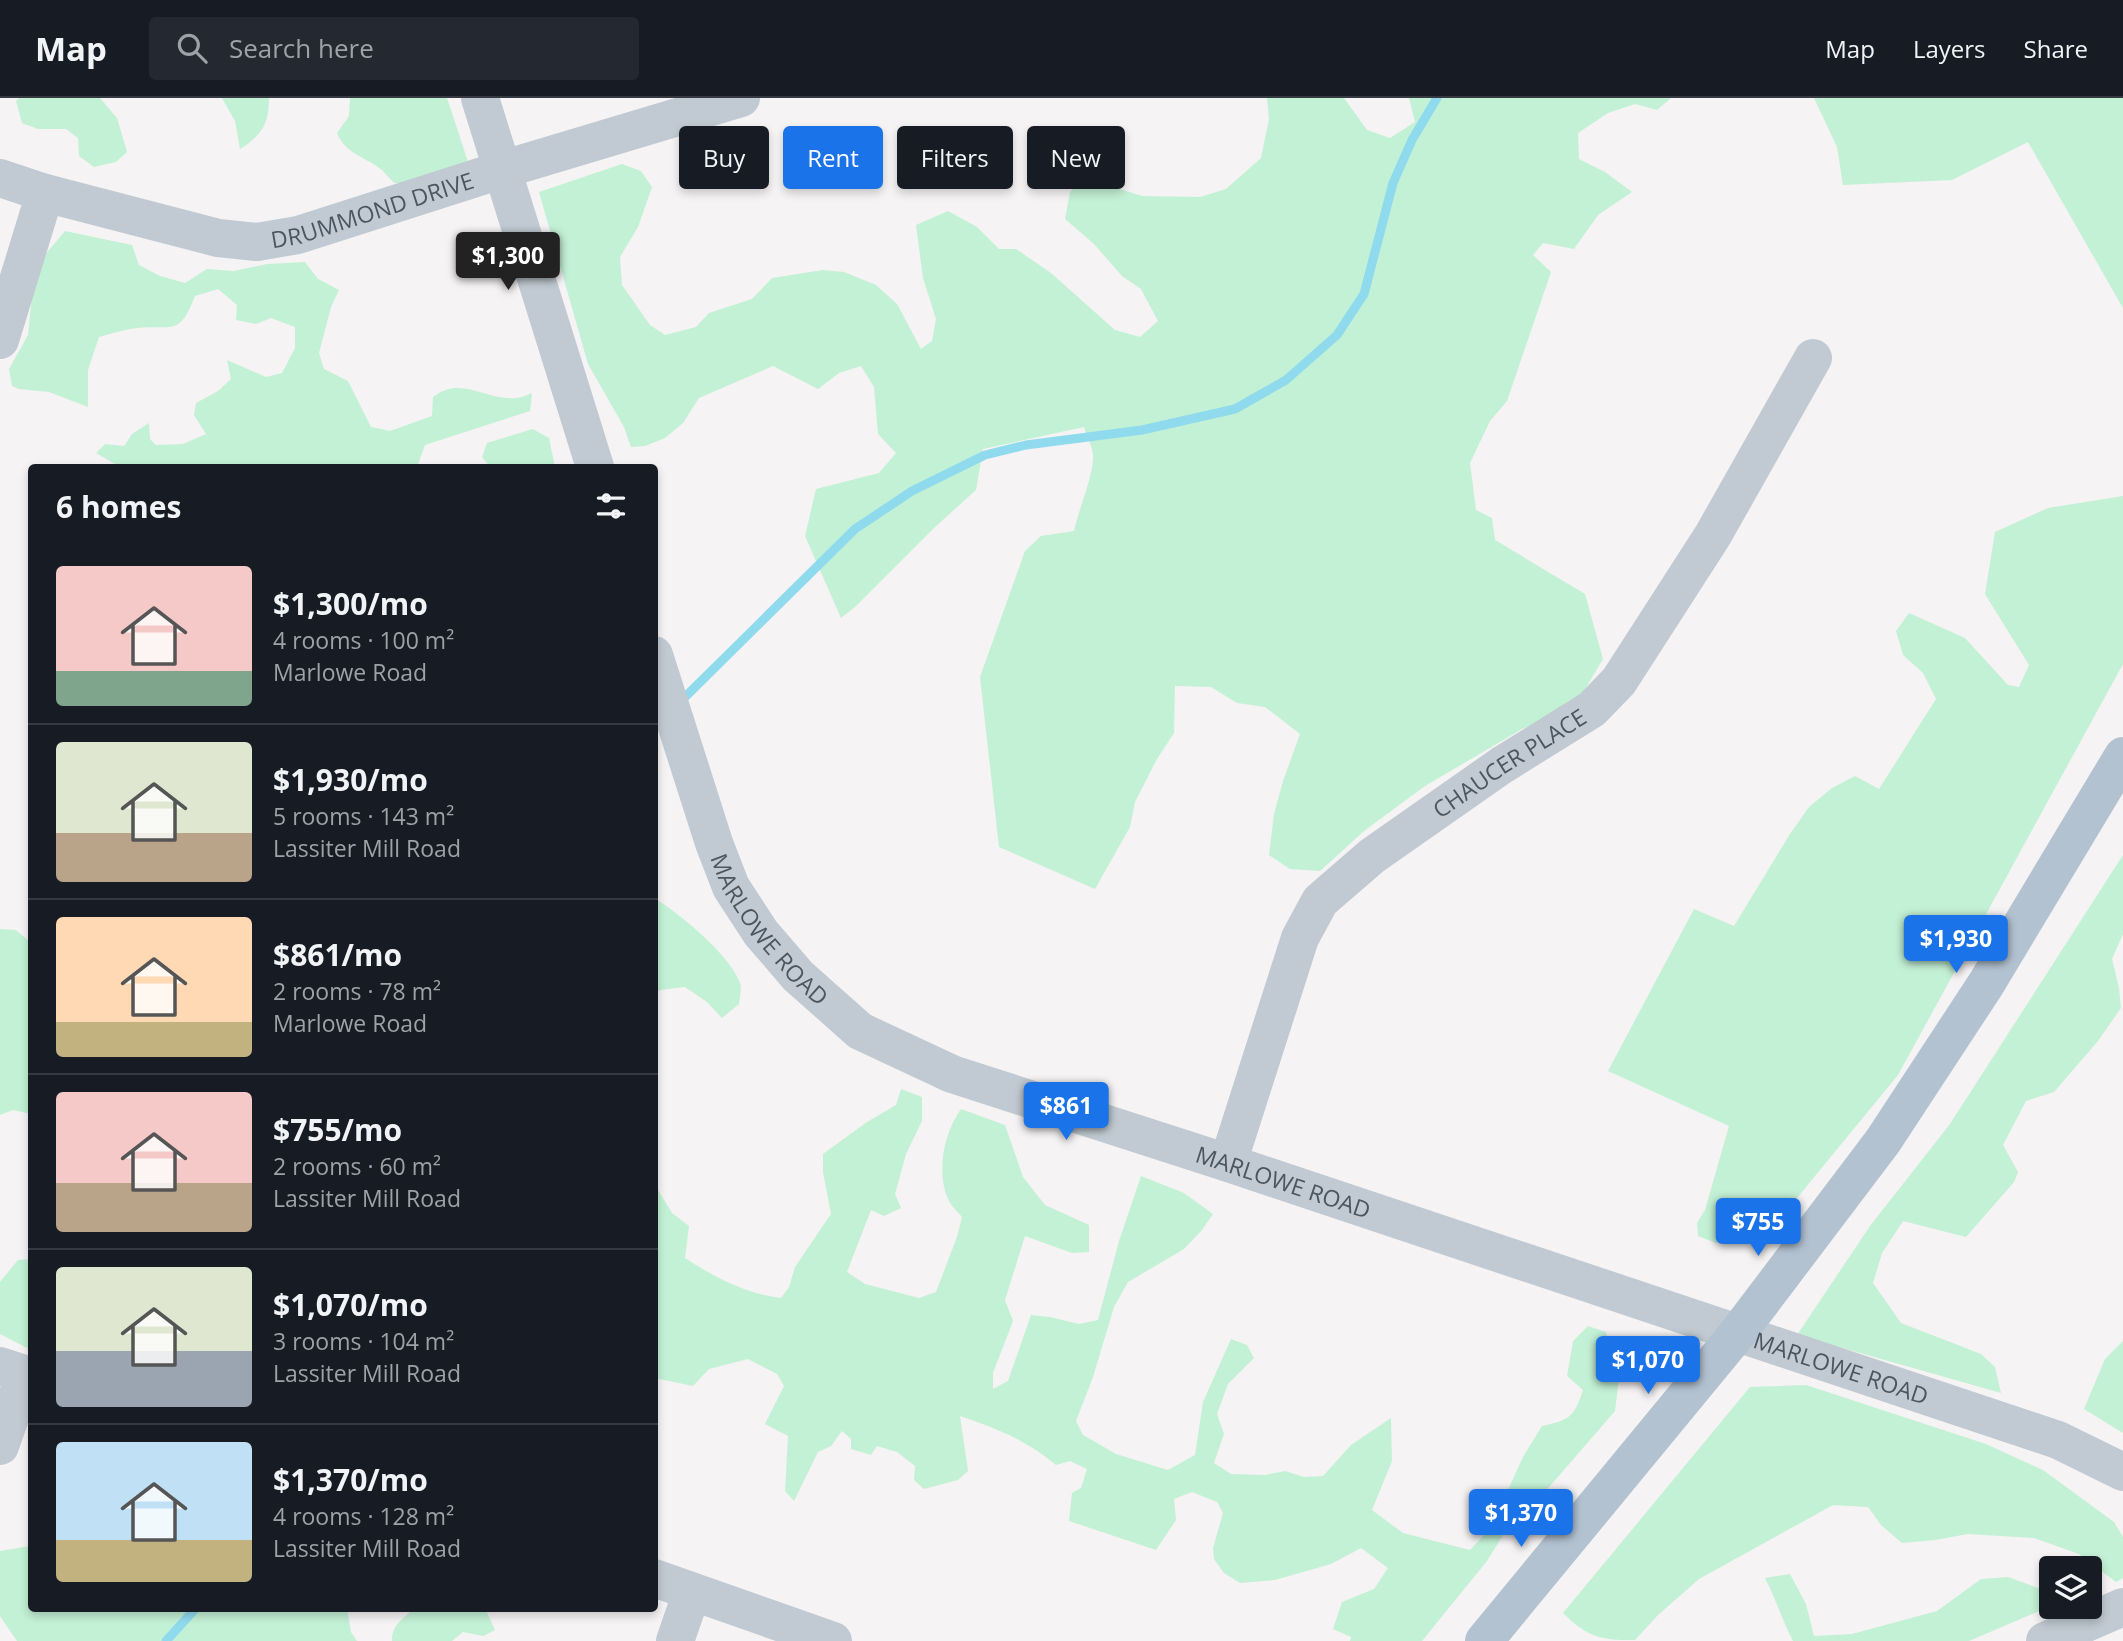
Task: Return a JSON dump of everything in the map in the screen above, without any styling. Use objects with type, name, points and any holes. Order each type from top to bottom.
[{"type":"main road","points":[[1484,1641],[1737,1334],[1882,1141],[1986,984],[2123,756]]},
{"type":"street","points":[[480,98],[594,464]]},
{"type":"street","name":"DRUMMOND DRIVE","points":[[0,178],[45,193],[218,238],[257,242],[298,235],[501,170],[741,98]]},
{"type":"street","points":[[0,340],[45,193]]},
{"type":"street","name":"CHAUCER PLACE","points":[[1228,1163],[1300,938],[1320,901],[1382,848],[1502,765],[1592,709],[1619,681],[1713,535],[1813,358]]},
{"type":"street","name":"MARLOWE ROAD","points":[[658,668],[714,843],[732,887],[761,933],[797,976],[860,1031],[952,1074],[1228,1163],[2058,1440],[2123,1472]]},
{"type":"street","points":[[0,1446],[13,1370]]},
{"type":"street","points":[[658,1579],[834,1641]]},
{"type":"street","points":[[675,1641],[692,1592]]},
{"type":"street","points":[[2045,1641],[2123,1607]]},
{"type":"green space","points":[[19,98],[100,98],[117,118],[127,152],[116,162],[94,167],[79,156],[78,138],[66,129],[38,129],[22,123],[16,101]]},
{"type":"green space","points":[[222,98],[269,98],[268,115],[263,128],[240,149],[235,121]]},
{"type":"green space","points":[[350,98],[447,98],[469,165],[430,185],[394,183],[382,170],[345,146],[337,133],[349,116]]},
{"type":"green space","points":[[1267,98],[1344,98],[1367,130],[1390,138],[1415,122],[1409,98],[1671,98],[1657,110],[1635,104],[1608,113],[1578,133],[1579,159],[1605,172],[1632,192],[1598,215],[1574,249],[1543,243],[1533,255],[1551,272],[1507,401],[1490,421],[1470,463],[1476,510],[1492,518],[1495,540],[1585,594],[1603,659],[1574,708],[1522,729],[1425,786],[1364,831],[1320,871],[1290,869],[1269,855],[1274,814],[1300,734],[1265,707],[1237,703],[1211,687],[1175,686],[1174,733],[1135,802],[1130,827],[1095,889],[999,847],[980,677],[1025,551],[1041,536],[1074,531],[1093,462],[1084,427],[983,449],[976,490],[841,618],[805,536],[816,489],[879,473],[896,453],[878,434],[874,387],[861,366],[839,373],[818,389],[773,366],[699,398],[683,423],[665,438],[645,446],[631,447],[624,427],[588,364],[539,192],[622,164],[641,171],[652,187],[638,227],[620,257],[622,285],[650,325],[665,335],[696,327],[709,313],[752,299],[772,278],[823,270],[844,272],[876,285],[897,304],[921,349],[932,341],[936,319],[923,278],[916,225],[948,211],[977,227],[999,249],[1016,249],[1051,273],[1115,330],[1140,337],[1158,321],[1141,289],[1122,276],[1094,244],[1065,219],[1070,192],[1073,189],[1119,189],[1142,196],[1200,197],[1226,189],[1261,158],[1269,119]]},
{"type":"green space","points":[[1814,98],[2123,98],[2123,308],[2028,142],[1952,180],[1843,185],[1837,147]]},
{"type":"green space","points":[[65,231],[132,245],[139,265],[160,276],[185,283],[207,269],[234,271],[267,264],[305,262],[318,279],[339,290],[331,307],[319,353],[324,369],[348,381],[371,427],[390,431],[432,416],[433,397],[454,388],[505,398],[518,398],[532,393],[530,411],[425,445],[418,464],[115,464],[96,453],[105,444],[124,446],[132,434],[149,423],[150,439],[156,445],[183,444],[206,434],[194,415],[196,403],[218,391],[231,379],[227,360],[266,377],[282,373],[295,348],[295,327],[271,318],[256,324],[236,320],[237,305],[218,289],[195,296],[185,317],[174,326],[133,329],[99,337],[88,370],[88,407],[49,392],[19,389],[12,386],[9,369],[28,335],[33,286],[44,256]]},
{"type":"green space","points":[[533,429],[549,438],[554,464],[488,464],[482,457],[487,443]]},
{"type":"green space","points":[[2123,496],[2123,664],[1898,1075],[1773,1227],[1716,1243],[1698,1236],[1697,1223],[1705,1210],[1729,1126],[1608,1071],[1694,909],[1734,926],[1809,807],[1832,788],[1855,776],[1879,789],[1936,699],[1923,673],[1903,655],[1896,631],[1909,613],[1965,638],[2008,685],[2019,687],[2029,665],[1985,594],[1995,532],[2048,508]]},
{"type":"green space","points":[[2123,855],[2123,934],[2112,959],[2121,1008],[2098,1041],[2054,1092],[2026,1101],[2003,1145],[2018,1172],[2014,1182],[1966,1237],[1903,1221],[1882,1253],[1873,1283],[1901,1323],[1981,1354],[1995,1367],[2001,1393],[1797,1335],[1870,1226],[1950,1124]]},
{"type":"green space","points":[[658,901],[715,948],[735,972],[741,985],[739,1004],[722,1018],[707,1002],[685,987],[658,992]]},
{"type":"green space","points":[[0,929],[16,930],[28,940],[28,1113],[13,1110],[0,1115]]},
{"type":"green space","points":[[901,1089],[922,1097],[922,1121],[906,1154],[895,1194],[901,1208],[884,1216],[871,1210],[847,1272],[865,1284],[919,1298],[936,1292],[962,1217],[948,1199],[942,1165],[950,1129],[961,1109],[1005,1125],[1023,1177],[1045,1205],[1089,1225],[1089,1252],[1072,1253],[1025,1236],[1005,1300],[1013,1321],[993,1373],[993,1389],[1008,1381],[1031,1315],[1079,1324],[1098,1320],[1119,1241],[1141,1176],[1184,1193],[1213,1214],[1184,1249],[1128,1282],[1114,1307],[1093,1377],[1076,1421],[1083,1435],[1116,1454],[1168,1470],[1195,1455],[1203,1402],[1231,1339],[1247,1345],[1254,1358],[1228,1384],[1217,1414],[1224,1434],[1214,1463],[1231,1474],[1265,1475],[1285,1471],[1304,1477],[1323,1476],[1351,1445],[1391,1418],[1392,1461],[1372,1510],[1403,1533],[1470,1550],[1490,1529],[1523,1457],[1542,1426],[1559,1422],[1577,1407],[1583,1390],[1567,1376],[1573,1341],[1588,1326],[1606,1332],[1619,1378],[1615,1411],[1531,1508],[1518,1511],[1487,1561],[1422,1641],[1350,1641],[1351,1637],[1333,1629],[1342,1602],[1374,1589],[1388,1568],[1361,1548],[1331,1564],[1275,1580],[1240,1583],[1224,1573],[1214,1559],[1213,1548],[1223,1513],[1217,1502],[1192,1492],[1174,1499],[1176,1520],[1156,1550],[1069,1521],[1072,1493],[1081,1488],[1087,1469],[1070,1461],[1056,1465],[1022,1441],[960,1416],[968,1471],[958,1480],[924,1489],[914,1480],[915,1466],[897,1452],[877,1446],[871,1455],[851,1449],[851,1439],[842,1431],[831,1446],[818,1452],[794,1501],[785,1491],[788,1436],[765,1424],[784,1386],[777,1374],[748,1359],[709,1369],[693,1386],[658,1379],[658,1190],[672,1213],[689,1226],[685,1258],[731,1284],[755,1293],[781,1298],[789,1287],[795,1267],[831,1214],[823,1172],[823,1154],[896,1105]]},
{"type":"green space","points":[[28,1259],[28,1348],[0,1334],[0,1282],[18,1260]]},
{"type":"green space","points":[[2123,1341],[2123,1433],[2084,1409],[2105,1359]]},
{"type":"green space","points":[[1806,1385],[1986,1444],[2043,1470],[2114,1522],[2123,1537],[2123,1578],[2116,1582],[2102,1571],[2102,1556],[2082,1556],[2034,1538],[1968,1534],[1902,1543],[1881,1525],[1868,1507],[1833,1505],[1699,1579],[1658,1615],[1635,1640],[1603,1638],[1579,1627],[1563,1613],[1750,1387]]},
{"type":"green space","points":[[28,1546],[28,1612],[348,1612],[351,1632],[357,1641],[17,1641],[0,1616],[0,1551]]},
{"type":"green space","points":[[1790,1574],[1806,1604],[1814,1636],[1852,1634],[1937,1611],[1981,1579],[2008,1577],[2039,1588],[2039,1611],[1969,1641],[1793,1641],[1765,1578]]},
{"type":"green space","points":[[412,1612],[487,1612],[495,1630],[483,1636],[463,1632],[452,1641],[392,1641],[396,1626]]},
{"type":"waterway","points":[[679,703],[855,529],[912,491],[985,455],[1026,445],[1142,430],[1235,409],[1286,380],[1337,335],[1364,294],[1393,183],[1412,140],[1437,98]]},
{"type":"waterway","points":[[166,1641],[192,1612]]}]
